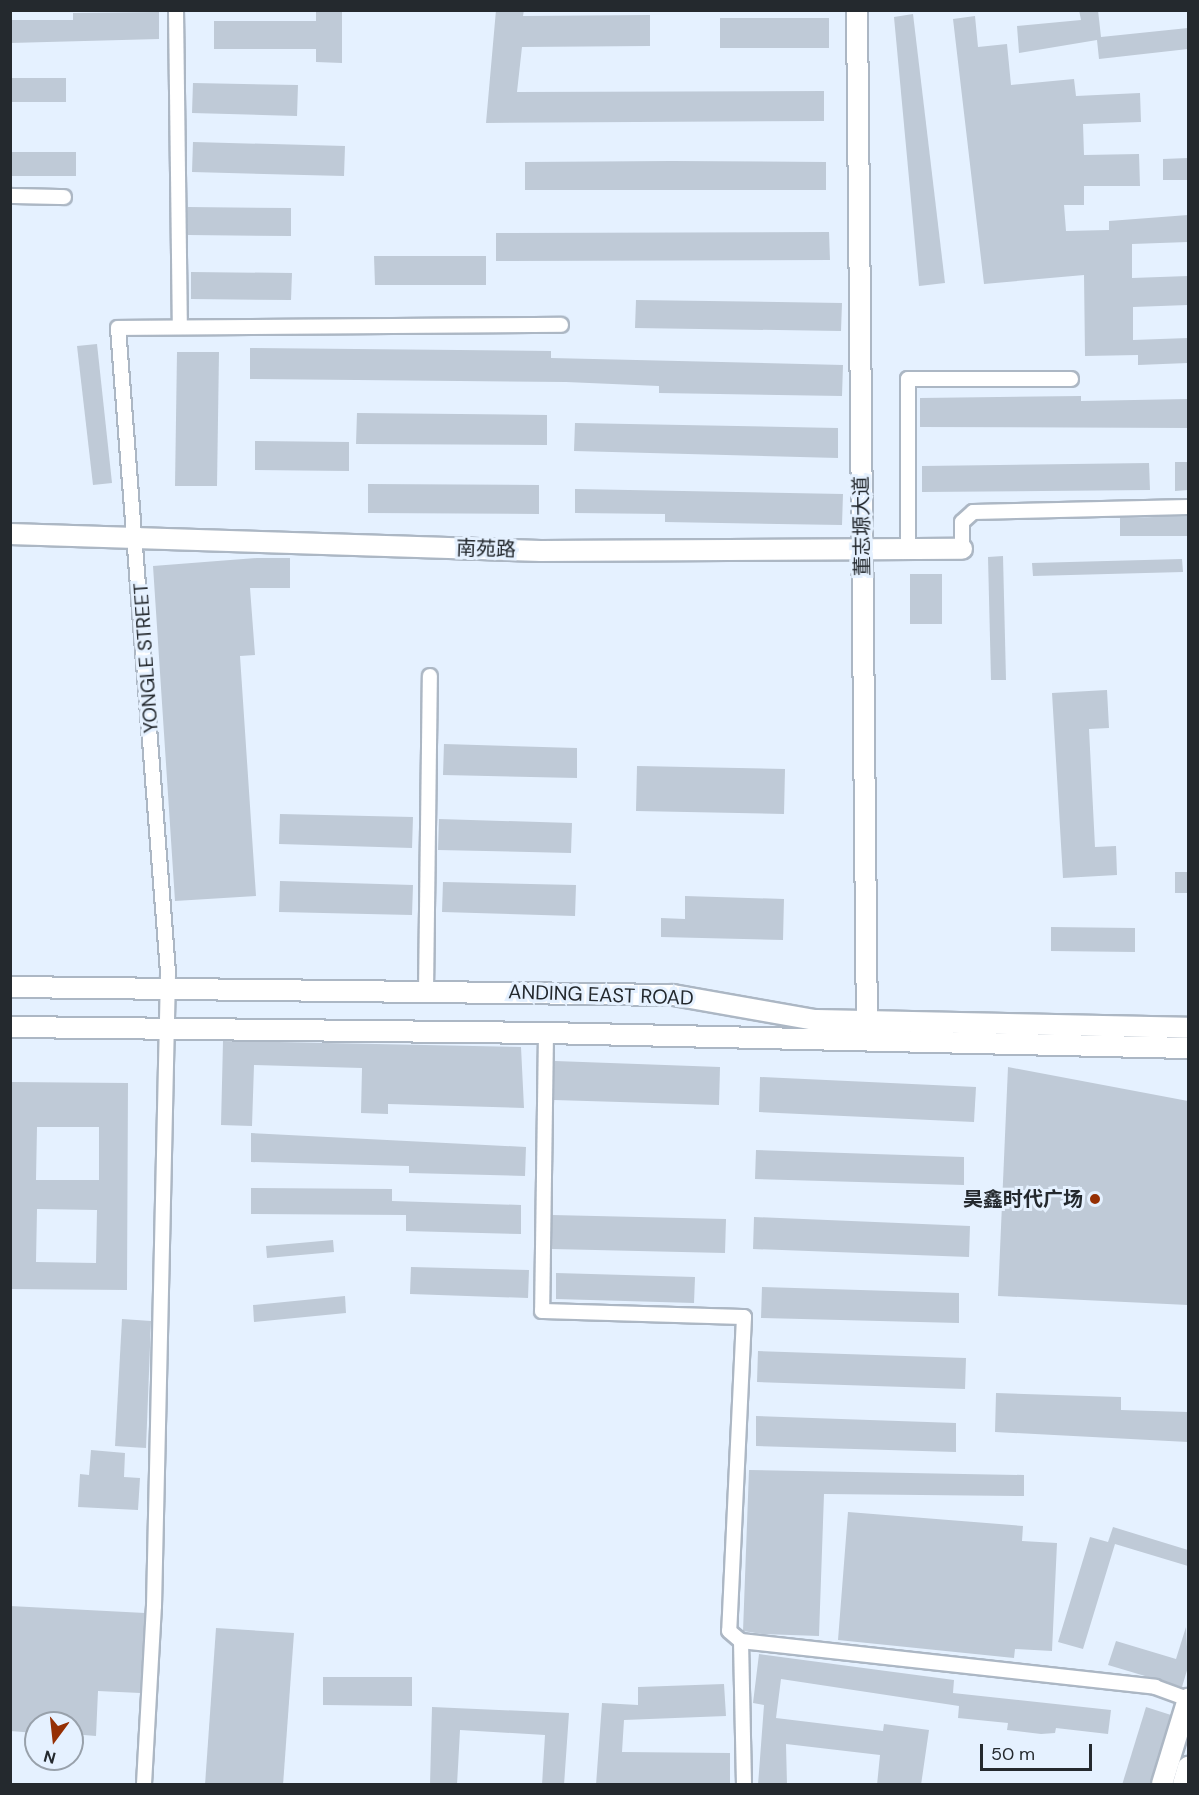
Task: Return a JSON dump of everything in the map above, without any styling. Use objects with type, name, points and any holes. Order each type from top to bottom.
[{"type":"main road","points":[[1183,1785],[1188,1767]]},
{"type":"street","points":[[176,10],[180,325],[561,326]]},
{"type":"street","name":"董志塬大道","points":[[849,10],[863,1031]]},
{"type":"street","name":"董志塬大道","points":[[857,10],[858,547]]},
{"type":"street","points":[[10,196],[64,197]]},
{"type":"street","name":"YONGLE STREET","points":[[144,1785],[154,1606],[167,990],[137,538],[118,328],[180,325]]},
{"type":"street","points":[[908,546],[908,379],[1071,379]]},
{"type":"street","points":[[962,545],[962,522],[973,512],[1188,507]]},
{"type":"street","name":"南苑路","points":[[10,527],[137,538]]},
{"type":"street","name":"南苑路","points":[[10,534],[541,544],[858,547],[962,545]]},
{"type":"street","points":[[426,992],[430,676]]},
{"type":"street","name":"ANDING EAST ROAD","points":[[10,987],[673,995],[815,1020],[863,1031],[1188,1048]]},
{"type":"street","name":"ANDING EAST ROAD","points":[[10,1027],[546,1033],[1188,1028]]},
{"type":"street","points":[[546,1033],[542,1311],[744,1317],[729,1631],[741,1641],[1155,1687],[1188,1699],[1162,1785]]},
{"type":"street","points":[[741,1641],[744,1785]]},
{"type":"building","points":[[316,10],[342,10],[342,63],[316,62],[316,49],[214,49],[214,21],[316,21]]},
{"type":"building","points":[[496,10],[524,10],[523,16],[650,15],[650,46],[522,47],[517,92],[824,91],[824,121],[486,123]]},
{"type":"building","points":[[1079,10],[1098,10],[1101,37],[1188,28],[1188,49],[1099,59],[1097,40],[1019,53],[1017,26],[1081,20]]},
{"type":"building","points":[[159,12],[159,39],[10,43],[10,20],[73,20],[73,13]]},
{"type":"building","points":[[913,14],[945,283],[919,286],[894,17]]},
{"type":"building","points":[[975,16],[978,47],[1007,44],[1011,85],[1074,79],[1076,96],[1140,93],[1141,122],[1083,124],[1084,155],[1139,154],[1140,186],[1084,186],[1084,205],[1064,205],[1066,231],[1109,230],[1109,221],[1188,215],[1188,242],[1132,244],[1132,278],[1188,276],[1188,305],[1133,307],[1133,340],[1188,338],[1188,363],[1138,365],[1138,355],[1085,356],[1084,275],[984,284],[953,19]]},
{"type":"building","points":[[720,18],[829,18],[829,48],[720,48]]},
{"type":"building","points":[[10,78],[66,78],[66,102],[10,102]]},
{"type":"building","points":[[193,83],[298,85],[297,116],[192,113]]},
{"type":"building","points":[[193,142],[345,146],[344,176],[192,172]]},
{"type":"building","points":[[10,152],[76,152],[76,176],[10,176]]},
{"type":"building","points":[[1188,158],[1188,180],[1163,180],[1163,159]]},
{"type":"building","points":[[525,162],[826,162],[826,190],[525,190]]},
{"type":"building","points":[[188,207],[291,208],[291,236],[188,235]]},
{"type":"building","points":[[829,232],[830,260],[496,261],[496,233]]},
{"type":"building","points":[[374,256],[486,256],[486,285],[375,285]]},
{"type":"building","points":[[191,272],[292,273],[291,300],[191,299]]},
{"type":"building","points":[[636,300],[842,303],[841,331],[635,328]]},
{"type":"building","points":[[97,344],[112,483],[93,485],[77,346]]},
{"type":"building","points":[[250,348],[551,351],[551,358],[843,365],[842,396],[659,393],[659,386],[566,382],[250,379]]},
{"type":"building","points":[[177,352],[219,352],[217,486],[175,486]]},
{"type":"building","points":[[1081,396],[1081,401],[1188,399],[1188,428],[920,427],[920,398]]},
{"type":"building","points":[[357,413],[547,415],[547,445],[356,444]]},
{"type":"building","points":[[575,423],[838,428],[838,458],[574,451]]},
{"type":"building","points":[[255,441],[349,442],[349,471],[255,470]]},
{"type":"building","points":[[1175,462],[1188,462],[1188,490],[1175,491]]},
{"type":"building","points":[[1149,463],[1150,490],[922,492],[922,466]]},
{"type":"building","points":[[368,484],[539,485],[539,514],[368,513]]},
{"type":"building","points":[[575,489],[843,494],[842,525],[665,522],[665,514],[575,513]]},
{"type":"building","points":[[1188,516],[1188,536],[1120,536],[1120,518]]},
{"type":"building","points":[[1003,556],[1006,680],[991,680],[988,557]]},
{"type":"building","points":[[257,558],[290,558],[290,588],[250,588],[255,655],[240,656],[256,896],[175,901],[153,566]]},
{"type":"building","points":[[1182,559],[1183,572],[1033,576],[1032,563]]},
{"type":"building","points":[[910,574],[942,574],[942,624],[910,624]]},
{"type":"building","points":[[1107,690],[1109,728],[1089,729],[1095,847],[1116,846],[1117,875],[1063,878],[1052,693]]},
{"type":"building","points":[[444,744],[577,748],[577,778],[443,775]]},
{"type":"building","points":[[637,766],[785,769],[784,814],[636,811]]},
{"type":"building","points":[[280,814],[413,817],[412,848],[279,844]]},
{"type":"building","points":[[439,819],[572,823],[571,853],[438,850]]},
{"type":"building","points":[[1175,872],[1188,872],[1188,893],[1175,893]]},
{"type":"building","points":[[280,881],[413,885],[412,915],[279,912]]},
{"type":"building","points":[[443,882],[576,885],[575,916],[442,912]]},
{"type":"building","points":[[685,896],[784,899],[783,940],[661,937],[661,918],[685,919]]},
{"type":"building","points":[[1051,927],[1135,928],[1135,952],[1051,951]]},
{"type":"building","points":[[223,1041],[521,1047],[524,1108],[388,1104],[388,1114],[361,1113],[362,1068],[254,1065],[252,1126],[221,1125]]},
{"type":"building","points":[[555,1061],[720,1067],[719,1105],[554,1100]]},
{"type":"building","name":"昊鑫时代广场","points":[[1008,1067],[1188,1101],[1188,1305],[998,1296]]},
{"type":"building","points":[[760,1077],[976,1087],[974,1122],[759,1112]]},
{"type":"building","points":[[10,1082],[128,1083],[127,1290],[10,1289]],"holes":[[[37,1127],[99,1127],[99,1180],[36,1180]],[[37,1209],[97,1210],[96,1263],[36,1262]]]},
{"type":"building","points":[[251,1133],[526,1147],[525,1176],[409,1173],[409,1166],[251,1162]]},
{"type":"building","points":[[756,1150],[964,1157],[964,1185],[755,1179]]},
{"type":"building","points":[[251,1188],[392,1189],[392,1201],[521,1205],[521,1234],[406,1231],[406,1215],[251,1214]]},
{"type":"building","points":[[552,1215],[726,1219],[725,1253],[552,1249]]},
{"type":"building","points":[[754,1217],[970,1226],[969,1257],[753,1249]]},
{"type":"building","points":[[333,1240],[334,1252],[267,1258],[266,1246]]},
{"type":"building","points":[[411,1267],[529,1270],[528,1298],[410,1294]]},
{"type":"building","points":[[556,1273],[695,1277],[694,1303],[556,1299]]},
{"type":"building","points":[[762,1287],[959,1293],[959,1323],[761,1318]]},
{"type":"building","points":[[345,1296],[346,1313],[254,1322],[253,1305]]},
{"type":"building","points":[[122,1319],[151,1321],[146,1448],[115,1446]]},
{"type":"building","points":[[758,1351],[966,1358],[965,1389],[757,1382]]},
{"type":"building","points":[[996,1393],[1121,1397],[1121,1410],[1188,1412],[1188,1442],[995,1432]]},
{"type":"building","points":[[756,1416],[956,1423],[956,1452],[756,1446]]},
{"type":"building","points":[[91,1450],[125,1453],[124,1477],[140,1478],[138,1510],[78,1507],[80,1474],[89,1475]]},
{"type":"building","points":[[749,1470],[1024,1475],[1024,1496],[824,1494],[819,1636],[762,1634],[743,1631]]},
{"type":"building","points":[[848,1512],[1023,1526],[1022,1541],[1057,1543],[1052,1651],[1015,1649],[1014,1658],[838,1640]]},
{"type":"building","points":[[1113,1527],[1188,1550],[1188,1566],[1115,1544],[1083,1649],[1058,1642],[1090,1537],[1108,1542]]},
{"type":"building","points":[[10,1606],[145,1613],[140,1693],[98,1691],[96,1736],[84,1735],[84,1711],[24,1711],[24,1732],[10,1731]]},
{"type":"building","points":[[1186,1627],[1188,1667],[1182,1687],[1108,1665],[1116,1641],[1176,1659]]},
{"type":"building","points":[[216,1628],[294,1633],[283,1785],[205,1785]]},
{"type":"building","points":[[759,1654],[954,1680],[953,1693],[1111,1710],[1108,1734],[1056,1728],[1055,1733],[1041,1734],[1007,1730],[1008,1723],[958,1718],[959,1706],[781,1679],[776,1718],[883,1731],[884,1724],[929,1730],[921,1785],[877,1785],[880,1755],[786,1744],[787,1785],[758,1785],[764,1705],[753,1703]]},
{"type":"building","points":[[323,1677],[412,1677],[412,1706],[323,1705]]},
{"type":"building","points":[[724,1684],[726,1716],[624,1720],[622,1752],[730,1753],[730,1783],[596,1785],[602,1703],[638,1705],[638,1687]]},
{"type":"building","points":[[432,1707],[569,1713],[564,1785],[542,1785],[545,1735],[460,1730],[457,1785],[430,1785]]},
{"type":"building","points":[[1146,1707],[1171,1715],[1150,1785],[1122,1785]]},
{"type":"place","name":"昊鑫时代广场","points":[[1095,1199]]}]
